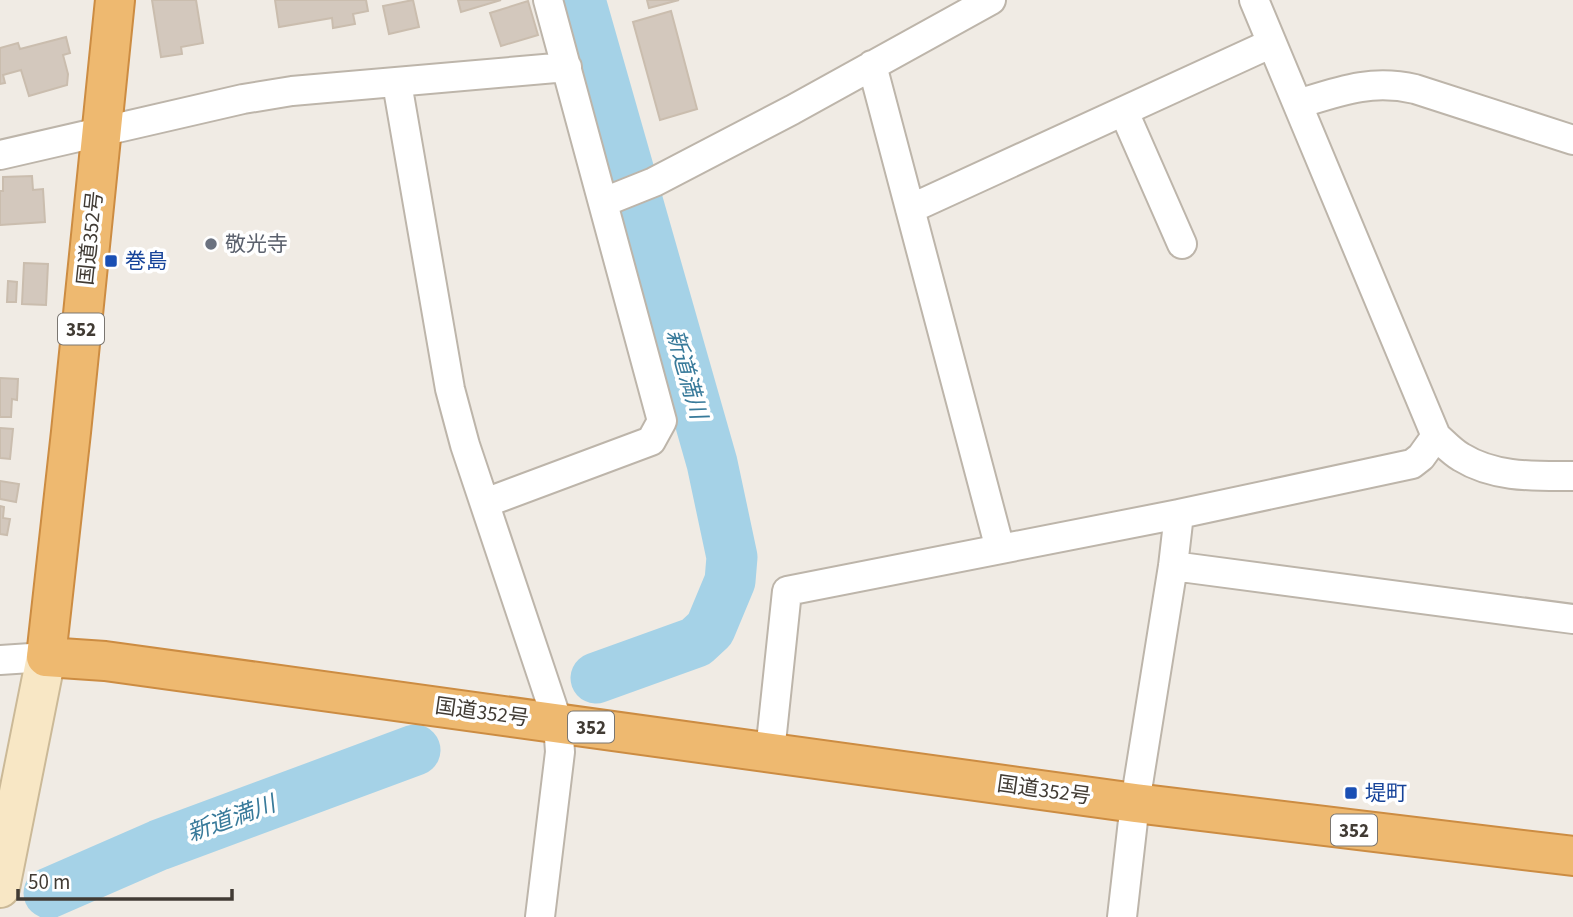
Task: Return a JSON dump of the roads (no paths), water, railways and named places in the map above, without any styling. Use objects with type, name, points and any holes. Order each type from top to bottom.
[{"type":"highway","name":"国道352号","points":[[115,0],[46,657],[105,660],[1135,803],[1573,856]]},
{"type":"street","points":[[485,503],[651,441],[662,421],[609,201],[548,0]]},
{"type":"street","points":[[609,201],[654,182],[991,0]]},
{"type":"street","points":[[1254,0],[1436,436],[1459,456],[1484,468],[1525,476],[1573,476]]},
{"type":"street","points":[[910,209],[1272,43]]},
{"type":"street","points":[[872,65],[1000,549]]},
{"type":"street","points":[[0,156],[243,99],[292,91],[567,67]]},
{"type":"street","points":[[397,83],[442,354],[465,445],[558,723],[560,752],[540,917]]},
{"type":"street","points":[[1298,104],[1349,88],[1392,84],[1573,140]]},
{"type":"street","points":[[1124,111],[1182,244]]},
{"type":"street","points":[[770,752],[787,591],[1178,514],[1412,464],[1436,436]]},
{"type":"street","points":[[1122,917],[1135,803],[1173,566],[1178,514]]},
{"type":"street","points":[[1173,566],[1573,619]]},
{"type":"street","points":[[0,660],[46,657],[0,888]]},
{"type":"waterway","name":"新道満川","points":[[580,0],[712,463],[732,557],[730,581],[710,629],[696,642],[596,678]]},
{"type":"waterway","name":"新道満川","points":[[49,893],[159,845],[415,750]]},
{"type":"place","name":"敬光寺","points":[[211,244]]},
{"type":"place","name":"巻島","points":[[111,261]]},
{"type":"place","name":"堤町","points":[[1351,793]]}]
